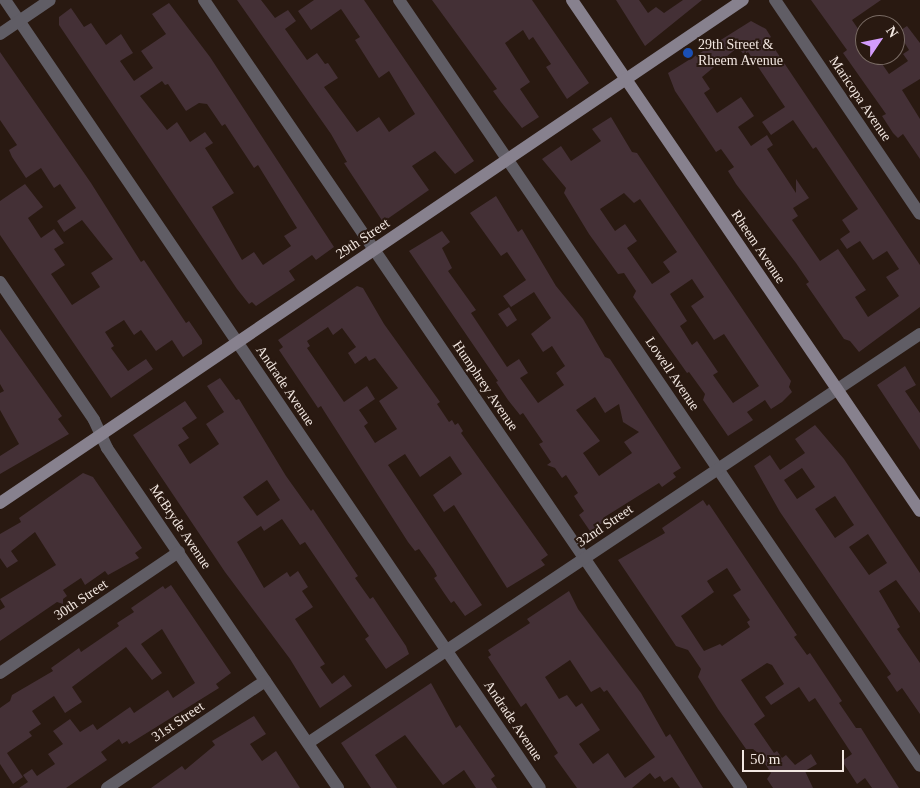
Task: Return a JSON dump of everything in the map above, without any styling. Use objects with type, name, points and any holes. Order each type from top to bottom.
[{"type":"street","name":"Andrade Avenue","points":[[6,0],[540,788]]},
{"type":"street","points":[[0,34],[50,0]]},
{"type":"street","name":"Humphrey Avenue","points":[[204,0],[740,788]]},
{"type":"street","name":"Lowell Avenue","points":[[399,0],[920,766]]},
{"type":"street","name":"Rheem Avenue","points":[[572,0],[920,511]]},
{"type":"street","name":"29th Street","points":[[0,503],[102,436],[743,0]]},
{"type":"street","name":"Maricopa Avenue","points":[[776,0],[920,214]]},
{"type":"street","name":"McBryde Avenue","points":[[0,282],[338,788]]},
{"type":"street","name":"32nd Street","points":[[308,744],[836,388],[920,334]]},
{"type":"street","name":"30th Street","points":[[0,673],[179,552]]},
{"type":"street","name":"31st Street","points":[[107,788],[265,681]]},
{"type":"building","points":[[237,0],[261,0],[275,18],[288,10],[296,21],[285,29],[307,60],[317,53],[325,64],[328,63],[338,78],[324,87],[357,132],[379,117],[389,132],[415,114],[389,71],[379,78],[355,40],[360,37],[341,9],[311,30],[298,11],[314,0],[364,0],[474,161],[455,174],[435,151],[412,166],[429,190],[383,222],[344,163],[347,162],[331,134]]},
{"type":"building","points":[[432,0],[532,0],[589,83],[567,99],[546,67],[551,64],[533,37],[529,40],[523,30],[505,43],[530,82],[520,89],[539,117],[522,128],[493,91],[497,89]]},
{"type":"building","points":[[616,0],[639,0],[648,13],[656,7],[664,13],[683,0],[702,0],[645,46]]},
{"type":"building","points":[[811,0],[881,0],[859,15],[855,15],[855,18],[852,20],[855,24],[855,65],[883,65],[889,74],[905,65],[908,61],[905,53],[909,50],[905,43],[905,27],[907,26],[920,43],[920,79],[902,90],[920,119],[920,159],[903,134],[898,138],[893,133],[882,116],[886,114],[843,53],[847,50]]},
{"type":"building","points":[[169,3],[210,57],[334,247],[316,260],[312,255],[289,271],[295,280],[256,306],[252,302],[249,304],[237,289],[59,25],[59,17],[71,8],[84,27],[91,23],[106,45],[121,34],[133,53],[120,61],[134,81],[153,68],[141,51],[166,34],[152,14]],"holes":[[[162,81],[165,85],[168,84],[186,111],[199,103],[207,104],[222,126],[225,124],[254,168],[258,165],[297,228],[284,236],[291,246],[263,265],[254,252],[242,260],[212,207],[234,193],[205,148],[213,143],[205,132],[190,142],[177,122],[167,130],[140,96]]]},
{"type":"building","points":[[751,21],[766,29],[771,37],[768,39],[920,265],[920,307],[859,352],[850,341],[844,339],[806,284],[809,282],[796,263],[736,184],[728,171],[734,167],[721,149],[716,152],[675,91],[668,73]],"holes":[[[738,47],[744,55],[748,52],[785,107],[762,122],[771,135],[793,120],[813,149],[816,147],[858,209],[842,220],[850,232],[840,239],[847,249],[860,241],[873,260],[887,251],[899,269],[886,277],[899,296],[868,317],[855,297],[866,290],[838,249],[820,261],[792,220],[798,216],[793,208],[809,198],[796,179],[796,193],[767,149],[773,145],[767,135],[751,146],[738,127],[754,116],[741,97],[717,113],[704,93],[710,89],[702,77]]]},
{"type":"building","points":[[0,52],[91,183],[141,262],[144,260],[186,323],[189,321],[202,340],[202,344],[183,357],[172,340],[156,351],[141,330],[134,335],[124,320],[105,332],[114,346],[111,348],[128,371],[146,359],[153,369],[111,398],[0,235],[0,201],[25,184],[43,207],[28,218],[41,238],[54,229],[64,243],[54,249],[65,265],[51,274],[72,305],[100,287],[91,273],[113,259],[82,220],[64,232],[57,221],[76,208],[60,184],[54,188],[41,168],[26,178],[12,157],[9,150],[17,145],[0,120]]},
{"type":"building","points":[[611,117],[632,152],[637,153],[791,381],[789,387],[792,392],[782,402],[771,409],[765,400],[747,412],[753,420],[728,436],[703,400],[705,394],[689,372],[687,373],[633,297],[636,291],[624,273],[618,274],[589,234],[564,193],[566,188],[542,159],[561,146],[571,161],[601,141],[592,129]],"holes":[[[624,193],[634,203],[640,199],[677,252],[663,262],[670,272],[652,284],[627,248],[637,241],[625,224],[615,231],[600,209]],[[692,279],[704,297],[691,306],[714,340],[724,334],[759,386],[733,403],[713,375],[718,372],[697,341],[692,345],[680,326],[687,321],[670,294]]]},
{"type":"building","points":[[496,196],[518,232],[522,229],[556,286],[583,319],[605,357],[610,359],[681,468],[673,473],[676,477],[662,487],[659,483],[603,518],[605,521],[590,531],[579,515],[584,511],[574,496],[578,493],[566,475],[562,478],[555,468],[547,465],[551,462],[539,444],[543,442],[523,413],[520,415],[508,400],[496,382],[498,381],[409,251],[442,231],[450,242],[442,248],[452,268],[448,271],[476,310],[471,313],[507,367],[519,359],[528,373],[520,378],[538,403],[564,385],[556,373],[565,366],[552,346],[543,352],[531,334],[551,318],[534,292],[511,307],[503,296],[526,280],[507,252],[501,256],[470,213]],"holes":[[[595,397],[605,413],[619,404],[623,422],[639,432],[624,442],[632,453],[599,476],[583,453],[600,441],[576,410]]]},
{"type":"building","points":[[357,286],[363,288],[384,324],[440,402],[437,404],[449,422],[452,420],[455,425],[458,423],[463,431],[461,433],[548,555],[541,560],[545,565],[507,588],[454,505],[444,512],[433,495],[462,474],[450,456],[420,477],[405,454],[388,465],[482,605],[465,616],[454,601],[451,603],[444,593],[434,578],[437,576],[434,570],[419,549],[415,551],[408,542],[321,406],[318,408],[279,350],[283,347],[278,340]],"holes":[[[328,327],[333,335],[342,328],[356,347],[348,353],[355,364],[366,356],[369,361],[375,358],[398,388],[379,401],[397,429],[375,443],[364,426],[368,423],[359,410],[375,399],[367,386],[344,402],[307,348],[310,346],[307,341]]]},
{"type":"building","points":[[509,307],[517,320],[507,327],[498,314]]},
{"type":"building","points":[[0,329],[62,416],[58,419],[69,434],[0,474],[0,456],[19,444],[0,410],[0,393],[4,391],[0,384]]},
{"type":"building","points":[[905,366],[916,385],[905,391],[920,413],[920,450],[877,385]]},
{"type":"building","points":[[220,378],[236,400],[239,399],[286,476],[311,511],[313,509],[358,576],[355,578],[370,599],[373,597],[406,646],[409,654],[386,669],[365,639],[369,636],[305,542],[300,545],[282,519],[264,531],[261,526],[237,542],[264,588],[287,572],[290,577],[298,571],[308,587],[302,591],[313,607],[295,619],[325,664],[320,667],[332,684],[344,675],[352,686],[320,708],[290,659],[225,572],[133,435],[185,401],[197,418],[182,428],[189,438],[178,445],[190,464],[219,444],[206,424],[224,412],[207,386]],"holes":[[[267,480],[280,500],[257,516],[243,497]]]},
{"type":"building","points":[[815,425],[844,459],[920,573],[920,613],[896,580],[879,591],[900,627],[897,629],[920,663],[920,714],[902,688],[897,692],[887,677],[891,674],[780,512],[754,466],[770,455],[780,470],[805,453],[795,439]],"holes":[[[802,468],[815,487],[797,499],[784,480]],[[835,496],[854,525],[835,538],[815,509]],[[868,534],[887,563],[869,575],[849,547]]]},
{"type":"building","points":[[83,473],[93,477],[142,548],[135,553],[139,558],[108,575],[105,571],[85,585],[81,578],[63,590],[67,596],[63,599],[63,604],[57,602],[0,641],[0,610],[5,607],[0,599],[56,565],[35,532],[11,551],[18,561],[7,568],[0,558],[0,534],[21,522],[19,518]]},
{"type":"building","points":[[703,500],[707,506],[709,504],[797,635],[794,637],[807,655],[810,653],[842,701],[839,703],[856,728],[861,728],[899,788],[872,788],[865,778],[857,784],[842,761],[852,754],[815,698],[809,702],[799,687],[771,705],[765,697],[784,684],[772,665],[767,663],[741,680],[765,716],[754,724],[774,753],[777,751],[782,758],[786,755],[795,765],[811,754],[817,764],[805,771],[813,788],[773,788],[767,779],[771,773],[758,753],[753,749],[746,749],[698,677],[701,669],[688,650],[676,646],[618,560],[665,533],[662,528]],"holes":[[[727,568],[741,590],[733,595],[750,620],[747,622],[750,627],[722,646],[720,644],[704,651],[681,616],[714,592],[707,581]]]},
{"type":"building","points":[[171,585],[231,673],[216,684],[219,688],[129,744],[127,741],[122,744],[119,739],[101,752],[107,760],[66,788],[19,788],[28,782],[23,775],[32,769],[37,776],[55,764],[48,754],[63,744],[53,731],[70,719],[80,732],[93,724],[97,730],[130,707],[134,713],[168,690],[173,698],[195,683],[162,629],[141,644],[162,673],[152,680],[126,647],[72,687],[82,702],[65,713],[54,696],[32,711],[41,724],[29,732],[32,736],[7,753],[23,777],[13,784],[0,764],[0,708],[10,701],[12,695],[53,671],[51,668],[79,648],[81,652],[119,626],[117,623],[134,612],[131,608],[163,586],[165,589]]},
{"type":"building","points":[[569,591],[578,609],[641,693],[666,737],[670,734],[703,788],[680,788],[672,777],[664,782],[660,776],[655,779],[650,773],[632,788],[577,788],[554,756],[558,753],[526,703],[521,707],[488,657],[491,655],[488,650],[530,623],[527,619]],"holes":[[[570,660],[591,692],[600,687],[604,692],[607,690],[655,757],[625,778],[608,753],[593,764],[579,744],[600,730],[582,703],[576,707],[567,695],[559,699],[545,677]]]},
{"type":"building","points":[[431,683],[456,728],[460,725],[495,776],[491,779],[497,788],[476,788],[464,770],[443,785],[405,735],[375,755],[397,788],[371,788],[341,743]]},
{"type":"building","points":[[254,716],[266,734],[250,744],[262,761],[276,751],[300,788],[151,788],[182,766],[185,770],[215,745],[212,741]]},
{"type":"place","name":"29th Street & Rheem Avenue","points":[[688,53]]}]
